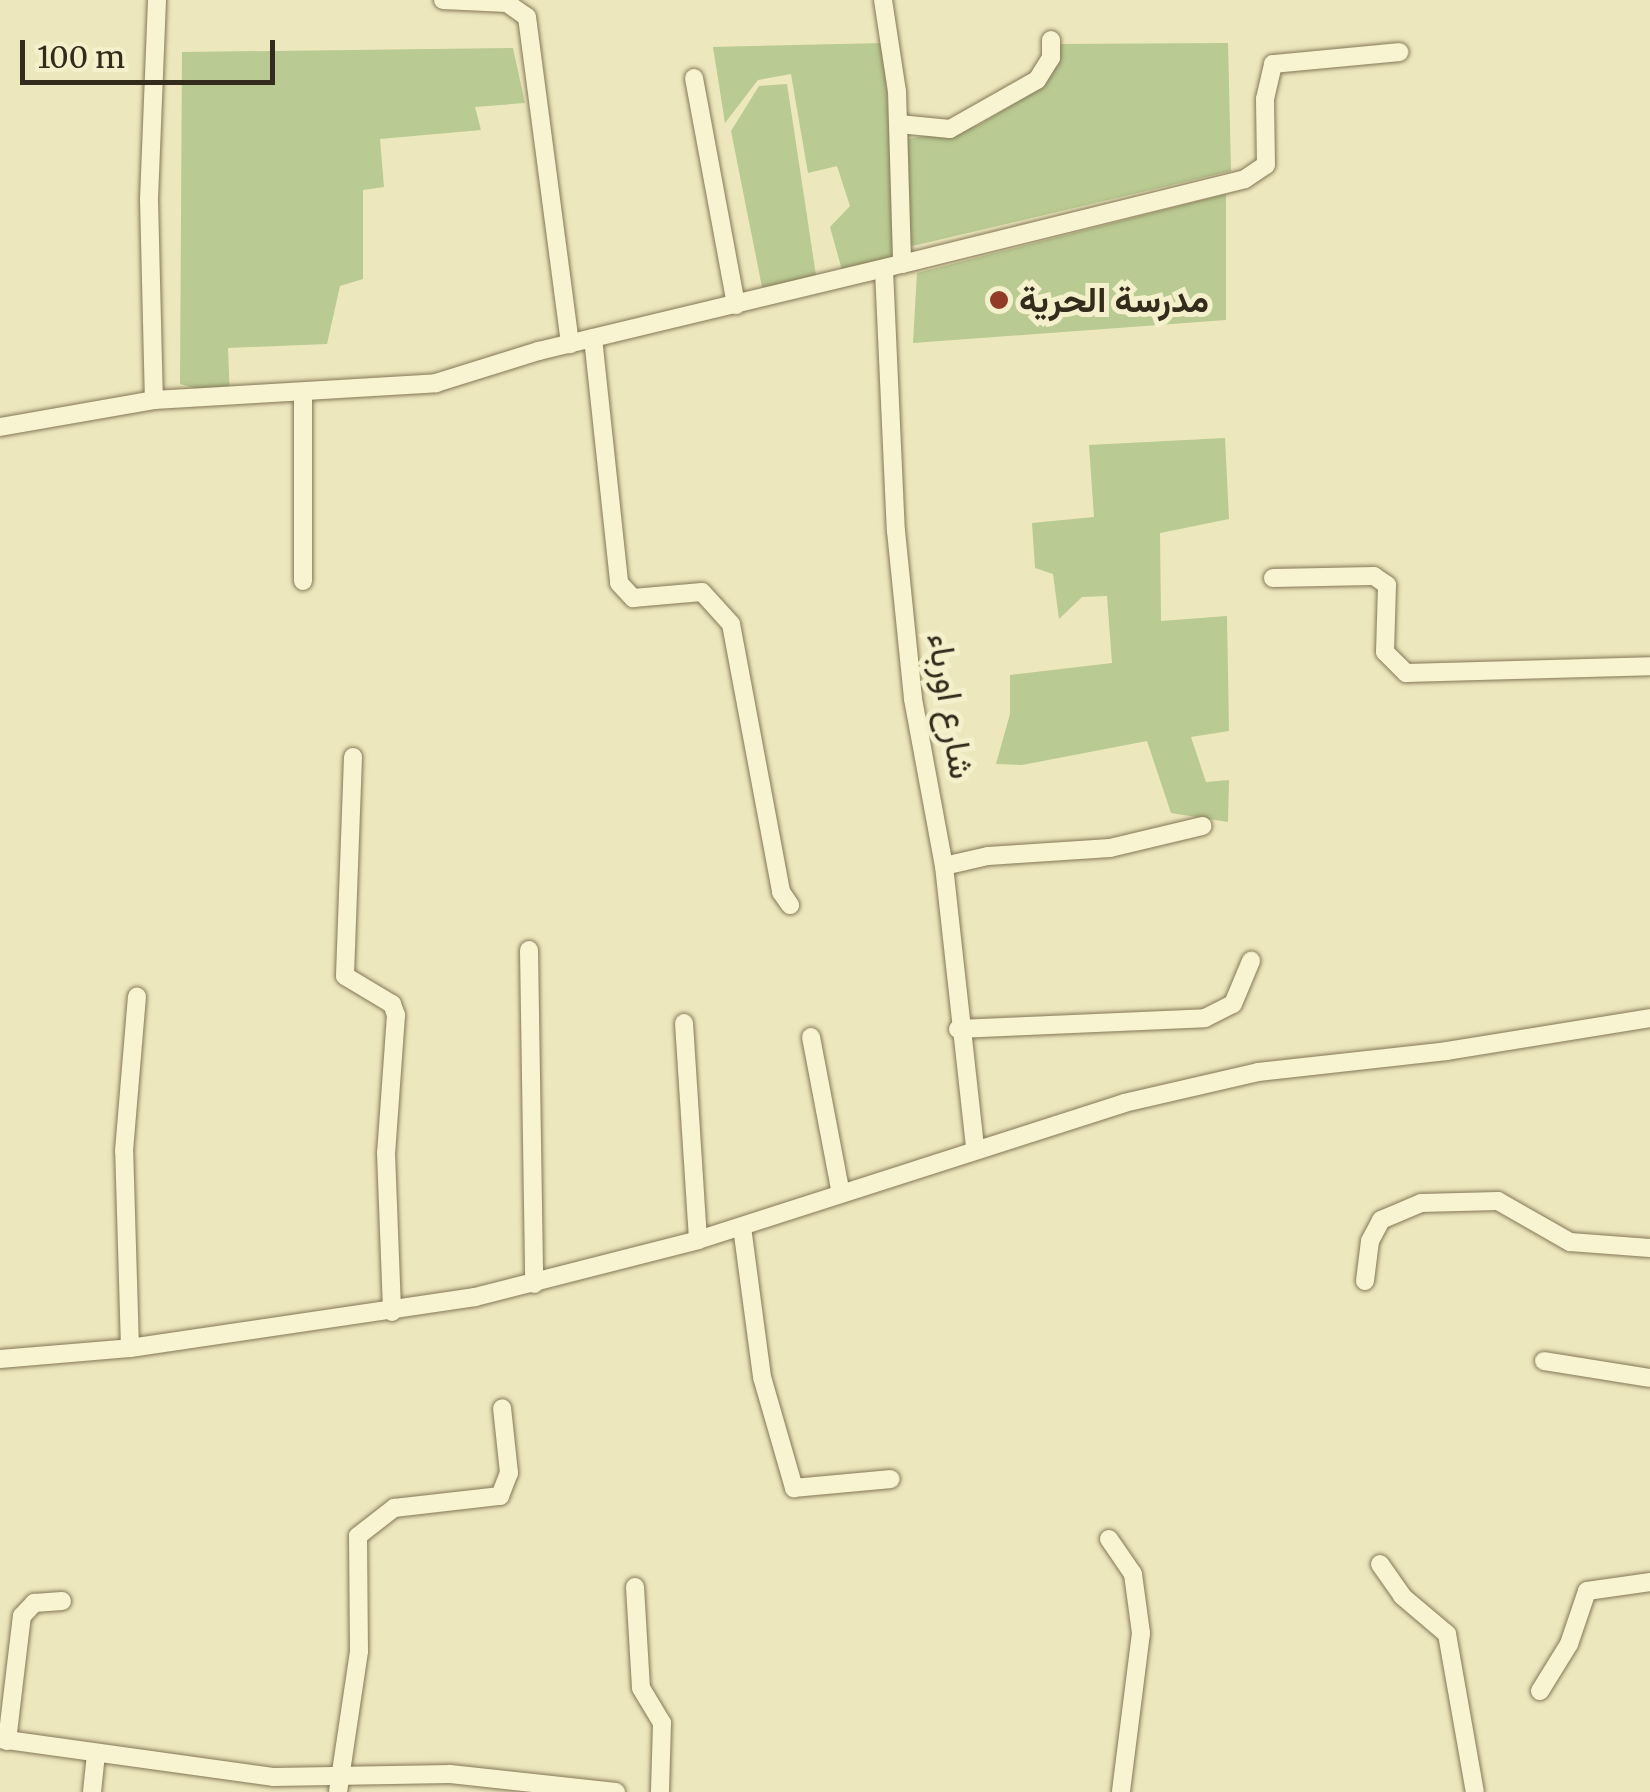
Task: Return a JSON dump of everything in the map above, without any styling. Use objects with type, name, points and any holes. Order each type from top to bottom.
[{"type":"street","points":[[154,400],[149,199],[156,0]]},
{"type":"street","points":[[444,0],[507,3],[526,18],[570,344]]},
{"type":"street","name":"شارع اورباء","points":[[883,0],[899,124],[893,267],[896,531],[914,699],[944,866],[958,1029],[975,1149]]},
{"type":"street","points":[[899,124],[950,129],[1037,80],[1052,58],[1050,40]]},
{"type":"street","points":[[0,426],[154,400],[303,395],[436,383],[592,338],[1245,179],[1266,164],[1265,99],[1273,64],[1399,52]]},
{"type":"street","points":[[694,78],[736,304]]},
{"type":"street","points":[[592,338],[619,583],[633,598],[702,592],[731,624],[782,892],[790,905]]},
{"type":"street","points":[[303,395],[303,581]]},
{"type":"street","points":[[1273,578],[1374,576],[1387,585],[1385,652],[1406,673],[1650,666]]},
{"type":"street","points":[[353,758],[345,976],[392,1004],[396,1015],[386,1153],[392,1312]]},
{"type":"street","points":[[944,866],[988,856],[1110,848],[1202,826]]},
{"type":"street","points":[[529,950],[534,1284]]},
{"type":"street","points":[[958,1029],[1205,1018],[1233,1004],[1251,961]]},
{"type":"street","points":[[130,1348],[124,1151],[137,997]]},
{"type":"street","points":[[0,1358],[130,1348],[392,1312],[534,1284],[742,1227],[840,1189],[1124,1103],[1258,1072],[1447,1051],[1650,1018]]},
{"type":"street","points":[[684,1023],[698,1240]]},
{"type":"street","points":[[810,1038],[840,1189]]},
{"type":"street","points":[[1365,1281],[1370,1240],[1382,1220],[1421,1203],[1498,1201],[1570,1242],[1650,1248]]},
{"type":"street","points":[[742,1227],[762,1377],[794,1488],[891,1479]]},
{"type":"street","points":[[1544,1361],[1650,1378]]},
{"type":"street","points":[[339,1784],[359,1651],[358,1536],[394,1508],[500,1496],[509,1473],[502,1408]]},
{"type":"street","points":[[1108,1538],[1133,1574],[1141,1633],[1121,1792]]},
{"type":"street","points":[[1380,1564],[1402,1596],[1446,1634],[1474,1792]]},
{"type":"street","points":[[1540,1691],[1569,1644],[1587,1591],[1650,1582]]},
{"type":"street","points":[[635,1587],[640,1688],[662,1723],[660,1792]]},
{"type":"street","points":[[62,1601],[34,1603],[22,1616],[4,1740],[339,1784],[450,1774],[616,1792]]},
{"type":"street","points":[[92,1792],[96,1754]]},
{"type":"green space","points":[[884,43],[897,258],[842,270],[830,227],[850,206],[837,166],[808,173],[791,74],[758,80],[725,123],[713,47]]},
{"type":"green space","points":[[1228,43],[1231,171],[904,248],[902,140],[977,126],[1044,86],[1058,44]]},
{"type":"green space","points":[[513,48],[525,103],[475,107],[481,130],[380,139],[384,187],[363,190],[363,279],[340,286],[327,344],[228,348],[230,398],[180,384],[182,52]]},
{"type":"green space","points":[[787,84],[817,282],[762,287],[731,131],[759,86]]},
{"type":"green space","points":[[1226,194],[1226,320],[913,343],[917,273]]},
{"type":"green space","points":[[1225,438],[1229,519],[1160,533],[1161,621],[1227,616],[1229,731],[1191,737],[1206,782],[1229,780],[1228,822],[1171,813],[1147,741],[1022,765],[996,764],[1010,714],[1010,675],[1112,663],[1107,596],[1082,597],[1059,619],[1053,574],[1035,568],[1032,523],[1094,517],[1089,445]]},
{"type":"place","name":"مدرسة الحرية","points":[[999,300]]}]
